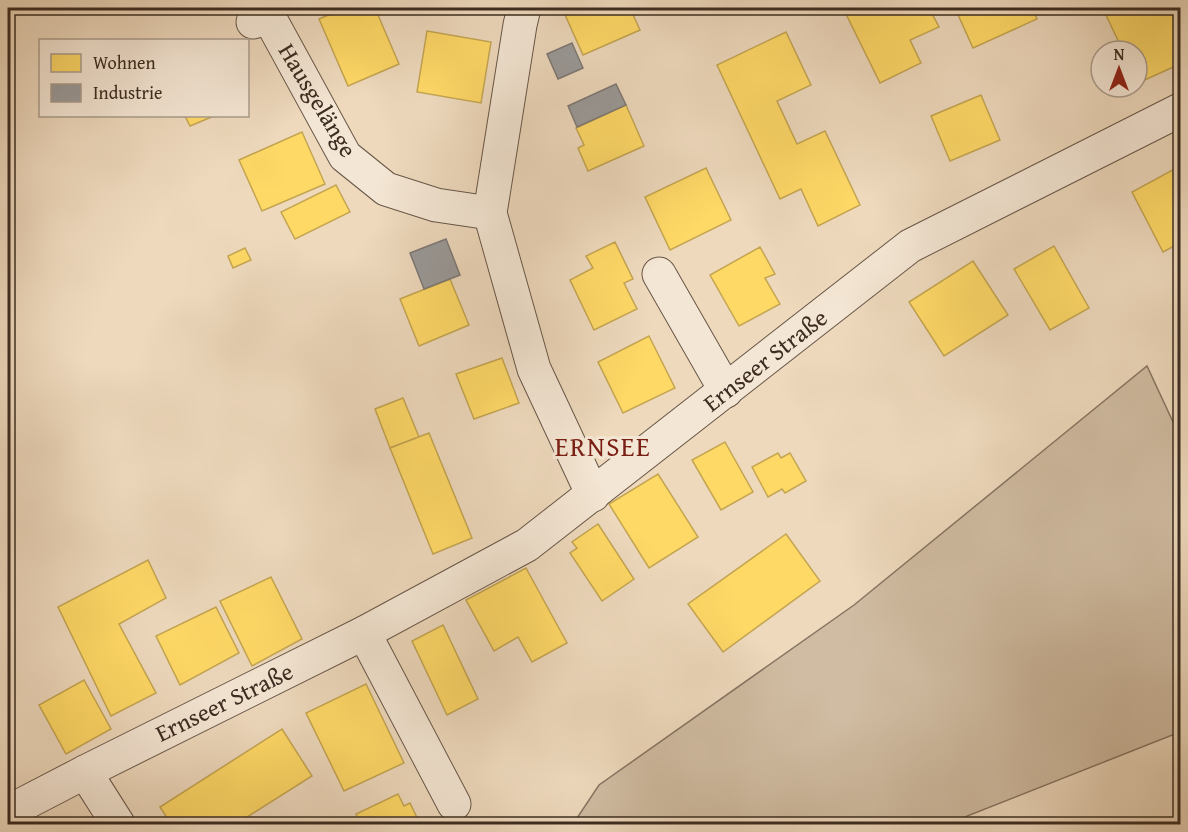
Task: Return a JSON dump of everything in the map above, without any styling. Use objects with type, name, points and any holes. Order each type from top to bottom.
[{"type":"street","points":[[524,8],[490,213],[534,369],[593,495]]},
{"type":"street","name":"Hausgelänge","points":[[263,16],[345,156],[386,189],[436,205],[490,213]]},
{"type":"street","name":"Ernseer Straße","points":[[8,812],[364,633],[527,545],[910,246],[1180,110]]},
{"type":"street","points":[[659,274],[726,391]]},
{"type":"street","points":[[364,633],[454,804]]},
{"type":"street","points":[[85,772],[118,825]]},
{"type":"shaded area","points":[[1147,366],[1180,437],[1180,732],[947,824],[573,824],[599,785],[854,605]]},
{"type":"building: Wohnen","points":[[345,8],[375,8],[399,64],[348,86],[319,19]]},
{"type":"building: Wohnen","points":[[562,8],[630,8],[640,30],[583,55]]},
{"type":"building: Wohnen","points":[[843,8],[929,8],[939,27],[910,40],[921,63],[880,83]]},
{"type":"building: Wohnen","points":[[955,8],[1032,8],[1037,19],[973,48]]},
{"type":"building: Wohnen","points":[[1118,8],[1180,8],[1180,64],[1149,78],[1149,39],[1117,39],[1105,13]]},
{"type":"building: Wohnen","points":[[427,31],[491,42],[481,103],[417,92]]},
{"type":"building: Wohnen","points":[[786,32],[811,85],[777,101],[797,144],[825,131],[860,205],[818,226],[801,189],[780,199],[717,65]]},
{"type":"building: Wohnen","points":[[981,95],[1000,140],[950,161],[931,116]]},
{"type":"building: Wohnen","points":[[626,105],[644,146],[588,171],[578,148],[584,145],[576,128]]},
{"type":"building: Wohnen","points":[[186,117],[212,117],[190,126]]},
{"type":"building: Wohnen","points":[[302,132],[325,184],[262,211],[239,160]]},
{"type":"building: Wohnen","points":[[1180,166],[1180,243],[1163,252],[1132,192]]},
{"type":"building: Wohnen","points":[[706,168],[731,220],[670,250],[645,197]]},
{"type":"building: Wohnen","points":[[336,185],[350,212],[295,239],[281,212]]},
{"type":"building: Wohnen","points":[[615,242],[633,279],[624,283],[637,309],[594,330],[570,280],[593,268],[586,256]]},
{"type":"building: Wohnen","points":[[1054,246],[1089,308],[1050,330],[1014,269]]},
{"type":"building: Wohnen","points":[[760,247],[775,274],[765,278],[780,304],[739,326],[710,275]]},
{"type":"building: Wohnen","points":[[245,248],[251,260],[233,268],[228,256]]},
{"type":"building: Wohnen","points":[[973,261],[1008,315],[944,356],[909,302]]},
{"type":"building: Wohnen","points":[[450,279],[469,325],[419,346],[400,299]]},
{"type":"building: Wohnen","points":[[649,336],[675,388],[623,413],[598,362]]},
{"type":"building: Wohnen","points":[[502,358],[519,403],[474,419],[456,374]]},
{"type":"building: Wohnen","points":[[403,398],[419,437],[390,448],[375,409]]},
{"type":"building: Wohnen","points":[[429,433],[472,538],[433,554],[390,448]]},
{"type":"building: Wohnen","points":[[725,442],[753,492],[721,510],[692,460]]},
{"type":"building: Wohnen","points":[[778,453],[781,458],[790,453],[806,481],[785,493],[782,489],[768,497],[752,467]]},
{"type":"building: Wohnen","points":[[658,474],[698,537],[649,568],[609,504]]},
{"type":"building: Wohnen","points":[[598,524],[634,579],[602,601],[570,553],[577,548],[572,542]]},
{"type":"building: Wohnen","points":[[786,534],[820,581],[723,652],[688,604]]},
{"type":"building: Wohnen","points":[[148,560],[166,598],[119,624],[156,693],[111,716],[58,607]]},
{"type":"building: Wohnen","points":[[526,568],[567,643],[532,662],[518,637],[494,651],[466,600]]},
{"type":"building: Wohnen","points":[[271,577],[302,639],[252,666],[220,601]]},
{"type":"building: Wohnen","points":[[216,607],[239,653],[180,685],[156,636]]},
{"type":"building: Wohnen","points":[[443,625],[478,699],[447,715],[412,641]]},
{"type":"building: Wohnen","points":[[84,680],[111,729],[66,754],[39,705]]},
{"type":"building: Wohnen","points":[[366,684],[404,763],[344,791],[306,713]]},
{"type":"building: Wohnen","points":[[282,729],[312,776],[236,824],[171,824],[160,807]]},
{"type":"building: Wohnen","points":[[398,794],[404,806],[410,803],[420,824],[361,824],[356,814]]},
{"type":"building: Industrie","points":[[572,43],[583,68],[558,79],[547,54]]},
{"type":"building: Industrie","points":[[616,84],[626,105],[577,127],[568,106]]},
{"type":"building: Industrie","points":[[446,239],[460,275],[424,289],[410,253]]},
{"type":"district","name":"ERNSEE","points":[[603,446]]}]
